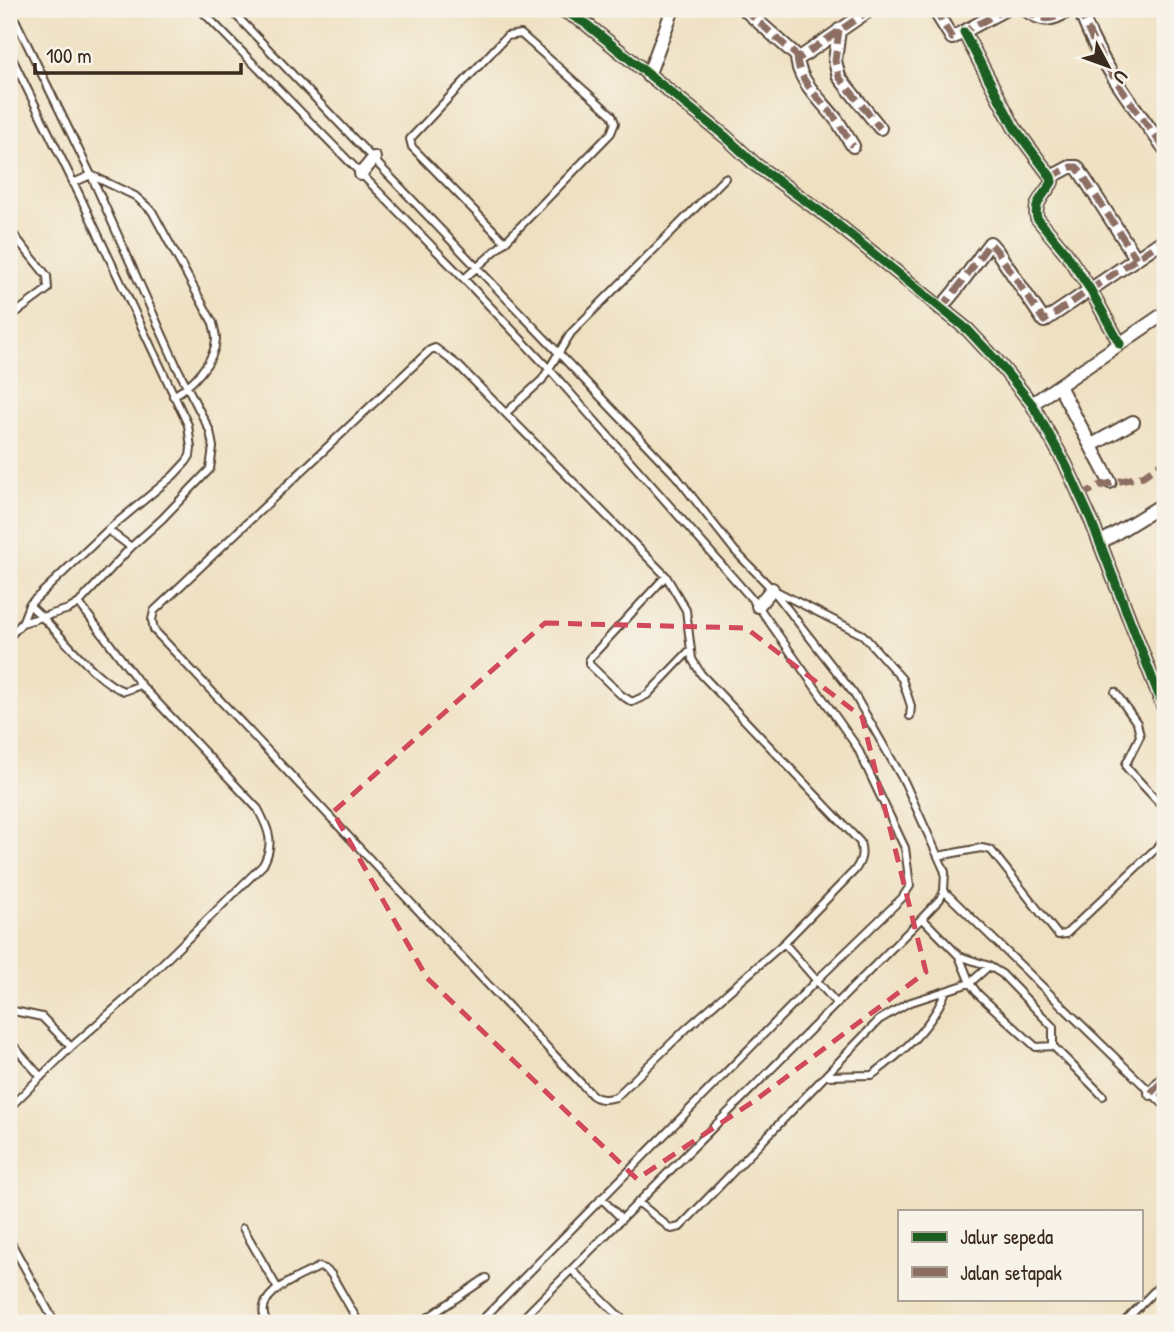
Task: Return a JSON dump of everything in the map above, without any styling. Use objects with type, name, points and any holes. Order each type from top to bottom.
[{"type":"street","points":[[561,9],[585,23],[757,164],[832,220],[968,330],[997,361],[1032,404],[1066,465],[1100,543],[1165,711]]},
{"type":"street","points":[[648,76],[673,9]]},
{"type":"street","points":[[748,13],[766,9]]},
{"type":"street","points":[[843,9],[845,26],[835,61],[839,77],[880,128]]},
{"type":"street","points":[[748,13],[797,56],[804,56],[871,9]]},
{"type":"street","points":[[934,9],[950,36],[956,37],[1006,9]]},
{"type":"street","points":[[1024,9],[1043,20],[1072,9]]},
{"type":"street","points":[[1080,9],[1093,41],[1134,107],[1165,149]]},
{"type":"street","points":[[964,32],[1014,127],[1051,177],[1052,182],[1037,203],[1037,218],[1090,289],[1120,344]]},
{"type":"street","points":[[797,56],[798,67],[806,81],[853,146]]},
{"type":"street","points":[[360,174],[374,158]]},
{"type":"street","points":[[1051,177],[1070,167],[1077,167],[1136,258]]},
{"type":"street","points":[[940,308],[960,288],[972,265],[990,243],[1041,320],[1046,320],[1165,239]]},
{"type":"street","points":[[1032,404],[1165,313]]},
{"type":"street","points":[[1059,386],[1110,482]]},
{"type":"street","points":[[1092,445],[1133,422]]},
{"type":"street","points":[[1100,543],[1165,503]]},
{"type":"street","points":[[758,607],[772,589]]},
{"type":"street","points":[[1151,1093],[1164,1079]]},
{"type":"lane","points":[[10,9],[91,175],[187,388],[210,431],[213,447],[210,469],[79,603],[69,609],[22,623]]},
{"type":"lane","points":[[200,9],[550,370],[758,607],[857,747],[905,848],[910,886],[902,898],[816,981],[479,1323]]},
{"type":"lane","points":[[230,9],[676,476],[735,551],[772,589],[854,694],[905,783],[945,872],[944,891],[940,899],[518,1323]]},
{"type":"lane","points":[[464,279],[505,242],[611,133],[615,123],[612,115],[521,34],[508,36],[410,139],[412,146],[505,242]]},
{"type":"lane","points":[[9,52],[191,433],[190,456],[173,477],[108,530],[29,605],[22,623],[9,636]]},
{"type":"lane","points":[[73,183],[91,175],[135,196],[152,211],[214,323],[216,339],[213,354],[187,388],[173,396]]},
{"type":"lane","points":[[506,413],[550,370],[570,333],[725,178]]},
{"type":"lane","points":[[9,229],[49,282],[48,289],[9,318]]},
{"type":"lane","points":[[432,348],[440,350],[459,366],[666,576],[685,610],[692,659],[701,674],[860,842],[861,861],[784,943],[686,1029],[616,1097],[597,1098],[154,630],[152,620],[154,611],[432,348]]},
{"type":"lane","points":[[108,530],[131,547]]},
{"type":"lane","points":[[666,576],[589,659],[589,664],[632,702],[647,695],[691,649]]},
{"type":"lane","points":[[772,589],[863,635],[902,680],[911,706],[910,716]]},
{"type":"lane","points":[[9,1108],[263,865],[271,842],[269,830],[257,809],[141,685],[79,603]]},
{"type":"lane","points":[[29,605],[114,688],[124,691],[141,685]]},
{"type":"lane","points":[[1115,692],[1137,723],[1140,736],[1126,768],[1165,810]]},
{"type":"lane","points":[[938,856],[969,849],[990,850],[1058,935],[1066,934],[1165,840]]},
{"type":"lane","points":[[944,891],[1165,1106]]},
{"type":"lane","points":[[922,918],[959,956],[978,995],[1036,1047],[1053,1046]]},
{"type":"lane","points":[[784,943],[837,1004]]},
{"type":"lane","points":[[959,956],[989,966],[1002,974],[1053,1027],[1053,1046],[1103,1096]]},
{"type":"lane","points":[[638,1202],[671,1229],[680,1227],[879,1020],[908,1003],[970,983],[989,966]]},
{"type":"lane","points":[[826,1076],[872,1075],[926,1027],[946,991]]},
{"type":"lane","points":[[9,1010],[42,1017],[71,1047]]},
{"type":"lane","points":[[9,1027],[12,1044],[41,1077]]},
{"type":"lane","points":[[601,1198],[622,1219]]},
{"type":"lane","points":[[243,1228],[278,1289]]},
{"type":"lane","points":[[9,1239],[55,1323]]},
{"type":"lane","points":[[267,1323],[262,1315],[270,1294],[319,1267],[331,1274],[359,1323]]},
{"type":"lane","points":[[572,1270],[626,1323]]},
{"type":"lane","points":[[419,1323],[486,1278]]},
{"type":"lane","points":[[1123,1323],[1164,1282]]},
{"type":"highlighted area","points":[[545,623],[746,628],[862,717],[926,972],[757,1099],[637,1179],[427,978],[333,812]]},
{"type":"marked path","points":[[744,9],[801,57],[871,9]]},
{"type":"marked path","points":[[934,9],[952,38],[1006,9]]},
{"type":"marked path","points":[[1024,9],[1048,19],[1072,9]]},
{"type":"marked path","points":[[1080,9],[1106,64],[1165,149]]},
{"type":"marked path","points":[[839,30],[835,61],[839,77],[880,128]]},
{"type":"marked path","points":[[797,56],[806,83],[838,122],[853,146]]},
{"type":"marked path","points":[[1051,177],[1070,167],[1077,167],[1136,258]]},
{"type":"marked path","points":[[940,308],[990,243],[1044,321],[1165,239]]},
{"type":"marked path","points":[[1080,496],[1099,486],[1143,476],[1165,461]]},
{"type":"marked path","points":[[1151,1093],[1165,1078]]},
{"type":"cycle path","points":[[561,9],[585,23],[726,137],[756,165],[832,220],[968,330],[997,361],[1032,404],[1066,465],[1091,520],[1165,711]]},
{"type":"cycle path","points":[[964,32],[1014,127],[1051,177],[1052,182],[1038,203],[1037,218],[1090,289],[1120,344]]}]
